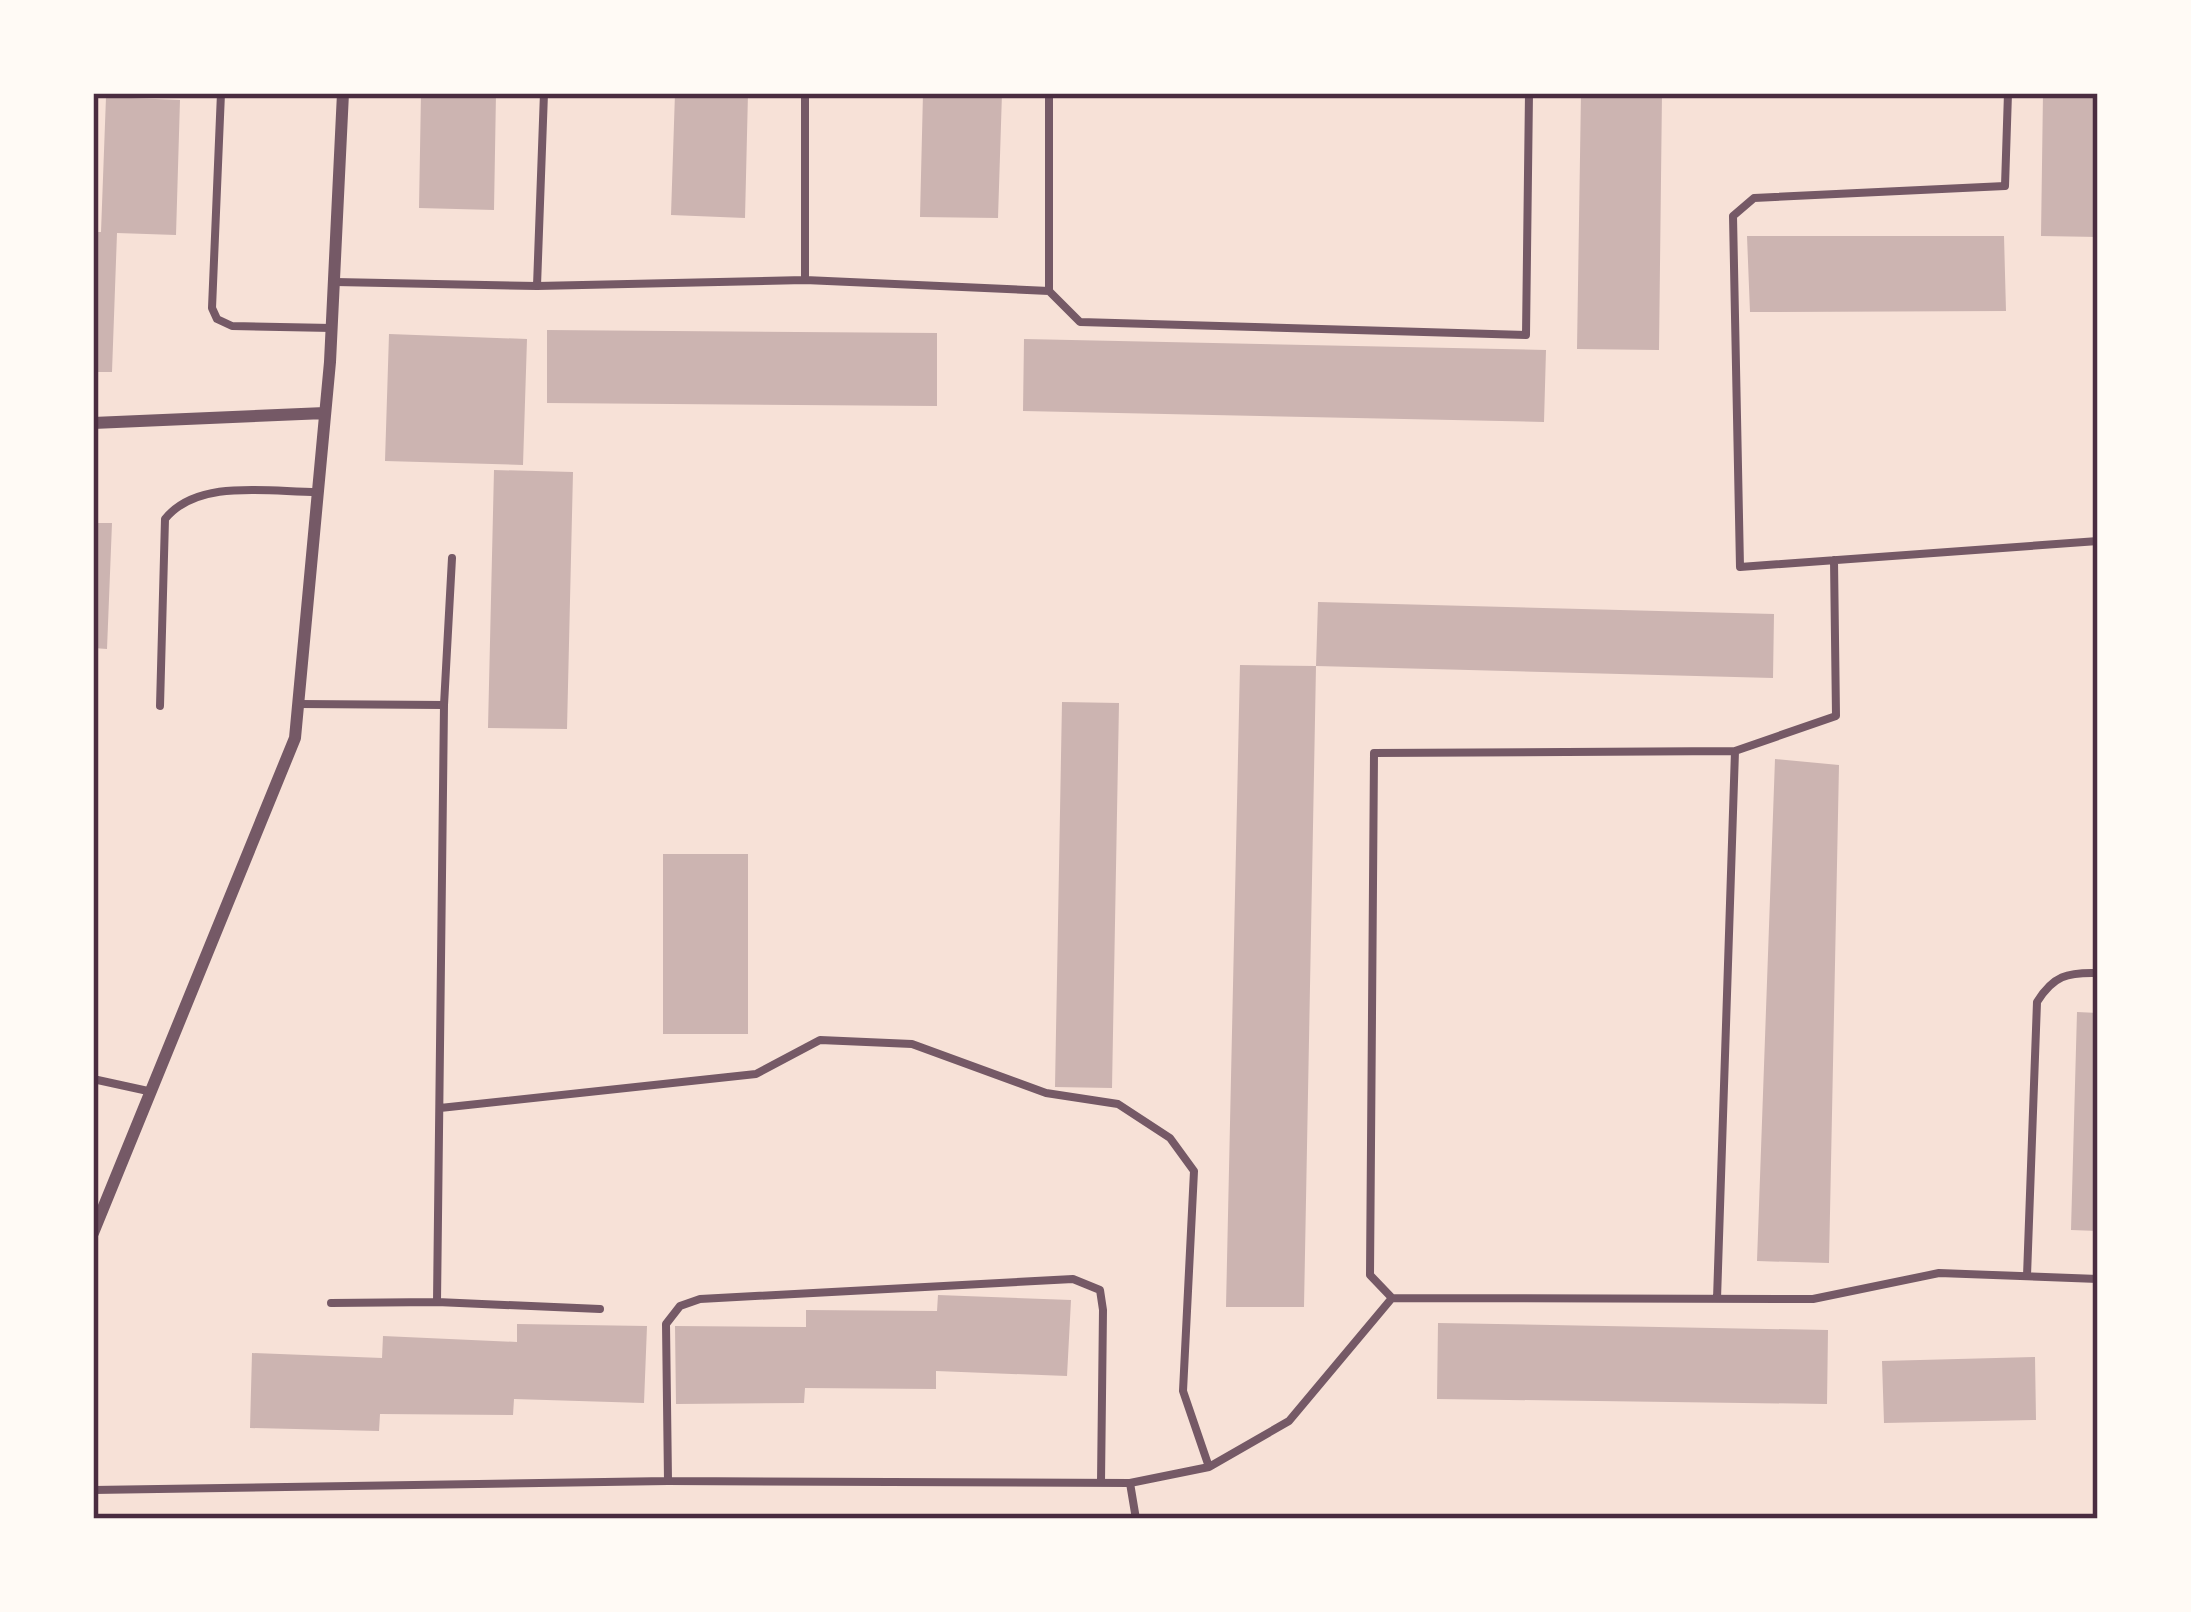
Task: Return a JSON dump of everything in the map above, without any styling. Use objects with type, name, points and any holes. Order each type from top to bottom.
[{"type":"street","points":[[93,1233],[295,738],[332,328],[343,93]]},
{"type":"street","points":[[93,423],[325,413]]},
{"type":"lane","points":[[221,93],[212,308],[217,319],[232,326],[332,328]]},
{"type":"lane","points":[[537,286],[544,93]]},
{"type":"lane","points":[[805,93],[805,280]]},
{"type":"lane","points":[[1049,93],[1049,291]]},
{"type":"lane","points":[[335,282],[537,286],[805,280],[1049,291],[1080,322],[1526,335],[1529,93]]},
{"type":"lane","points":[[2008,93],[2005,186],[1754,198],[1733,216],[1740,567],[2098,541]]},
{"type":"lane","points":[[160,706],[165,520],[179,502],[209,493],[317,492]]},
{"type":"lane","points":[[437,1302],[444,705],[452,558]]},
{"type":"lane","points":[[1834,560],[1836,716],[1735,752],[1374,753],[1370,1275],[1392,1298],[1813,1299],[1939,1273],[2098,1279]]},
{"type":"lane","points":[[298,704],[444,705]]},
{"type":"lane","points":[[1717,1298],[1735,752]]},
{"type":"lane","points":[[2027,1276],[2037,1002],[2050,980],[2074,972],[2098,973]]},
{"type":"lane","points":[[440,1108],[755,1075],[820,1040],[912,1044],[1046,1094],[1118,1104],[1170,1138],[1194,1171],[1183,1391],[1209,1466]]},
{"type":"lane","points":[[93,1079],[148,1091]]},
{"type":"lane","points":[[668,1481],[666,1324],[680,1306],[700,1299],[1073,1279],[1100,1290],[1103,1310],[1101,1482]]},
{"type":"lane","points":[[93,1490],[668,1481],[1130,1483],[1209,1466],[1289,1421],[1392,1298]]},
{"type":"lane","points":[[331,1303],[600,1309]]},
{"type":"lane","points":[[1130,1483],[1136,1519]]},
{"type":"building","points":[[421,93],[496,93],[494,210],[419,208]]},
{"type":"building","points":[[675,93],[748,93],[745,218],[671,215]]},
{"type":"building","points":[[923,93],[1002,93],[998,218],[920,217]]},
{"type":"building","points":[[1581,93],[1662,93],[1659,350],[1577,349]]},
{"type":"building","points":[[2043,93],[2098,93],[2098,237],[2041,236]]},
{"type":"building","points":[[106,97],[180,100],[176,235],[117,233],[112,372],[93,372],[93,232],[101,232]]},
{"type":"building","points":[[1747,236],[2004,236],[2006,311],[1750,312]]},
{"type":"building","points":[[547,330],[937,333],[937,406],[547,403]]},
{"type":"building","points":[[389,334],[527,339],[523,465],[385,461]]},
{"type":"building","points":[[1024,339],[1546,350],[1544,422],[1023,411]]},
{"type":"building","points":[[494,470],[573,472],[567,729],[488,728]]},
{"type":"building","points":[[93,523],[112,523],[107,649],[93,648]]},
{"type":"building","points":[[1318,602],[1774,614],[1773,678],[1316,666]]},
{"type":"building","points":[[1240,665],[1316,666],[1304,1307],[1226,1307]]},
{"type":"building","points":[[1062,702],[1119,703],[1112,1088],[1055,1087]]},
{"type":"building","points":[[1775,759],[1839,765],[1829,1263],[1757,1261]]},
{"type":"building","points":[[663,854],[748,854],[748,1034],[663,1034]]},
{"type":"building","points":[[2077,1012],[2098,1013],[2098,1231],[2071,1230]]},
{"type":"building","points":[[938,1295],[1071,1300],[1067,1376],[936,1371],[936,1389],[805,1388],[804,1403],[676,1404],[675,1326],[806,1327],[806,1310],[937,1311]]},
{"type":"building","points":[[1438,1323],[1828,1330],[1827,1404],[1437,1399]]},
{"type":"building","points":[[517,1324],[647,1326],[644,1403],[514,1399],[513,1415],[380,1414],[379,1431],[250,1428],[252,1353],[382,1358],[383,1336],[517,1342]]},
{"type":"building","points":[[2035,1357],[2036,1420],[1884,1423],[1882,1361]]}]
